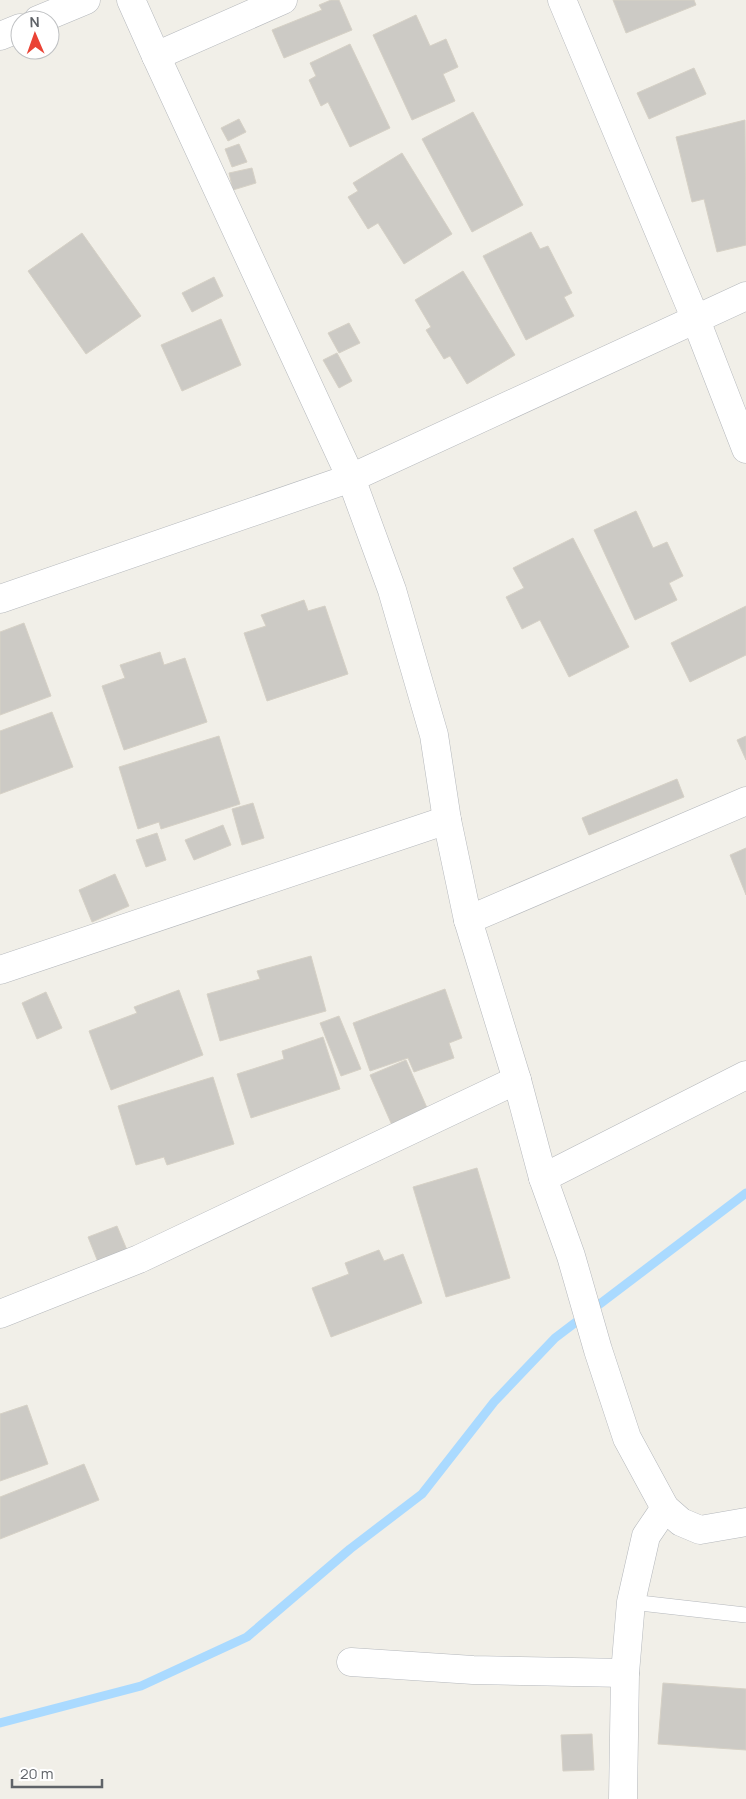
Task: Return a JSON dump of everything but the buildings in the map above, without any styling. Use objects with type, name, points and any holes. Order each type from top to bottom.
[{"type":"street","points":[[60,11],[86,0]]},
{"type":"street","points":[[132,0],[156,56],[351,478],[392,590],[434,735],[447,820],[468,920],[517,1080],[543,1178],[572,1256],[598,1350],[627,1438],[665,1508],[681,1522],[700,1530],[746,1522]]},
{"type":"street","points":[[156,56],[283,0]]},
{"type":"street","points":[[562,0],[696,320],[746,449]]},
{"type":"street","points":[[0,599],[351,478],[746,296]]},
{"type":"street","points":[[468,920],[746,802]]},
{"type":"street","points":[[0,970],[447,820]]},
{"type":"street","points":[[543,1178],[746,1075]]},
{"type":"street","points":[[0,1314],[140,1259],[517,1080]]},
{"type":"street","points":[[623,1799],[624,1673],[631,1602],[646,1536],[665,1508]]},
{"type":"street","points":[[351,1662],[473,1670],[624,1673]]},
{"type":"lane","points":[[631,1602],[746,1614]]},
{"type":"waterway","points":[[0,1723],[141,1686],[247,1637],[350,1549],[422,1494],[494,1402],[555,1338],[746,1193]]}]
